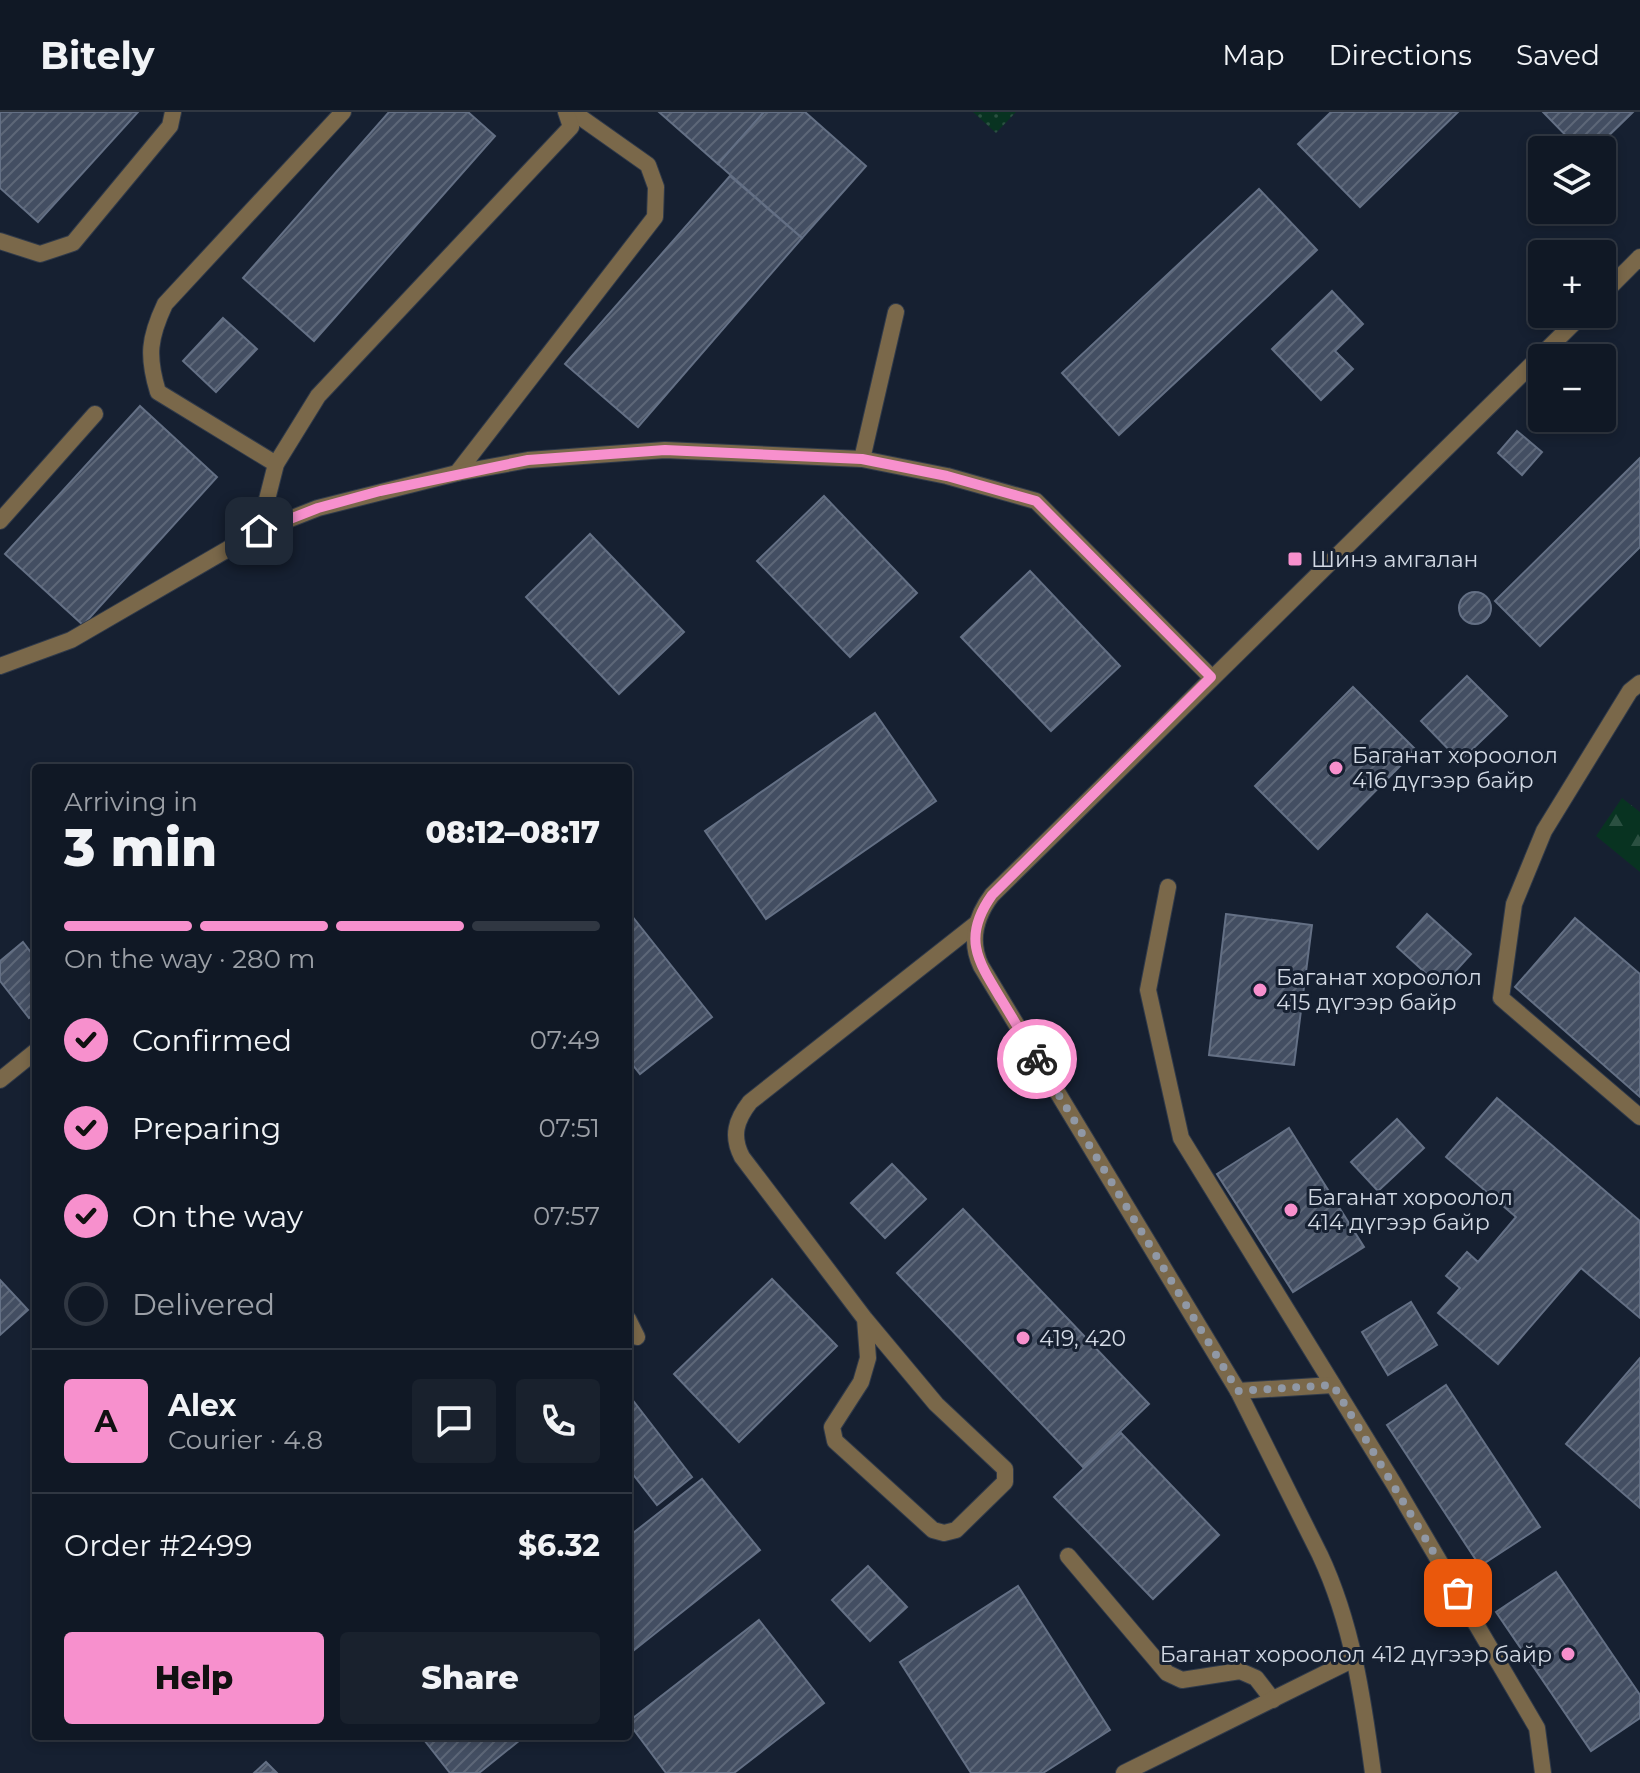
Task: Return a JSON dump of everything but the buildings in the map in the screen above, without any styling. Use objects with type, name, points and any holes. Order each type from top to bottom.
[{"type":"street","points":[[0,241],[40,254],[73,243],[170,126],[173,112]]},
{"type":"street","points":[[276,464],[158,392],[149,363],[153,330],[165,304],[343,112]]},
{"type":"street","points":[[259,531],[276,464],[318,396],[571,127],[566,112]]},
{"type":"street","points":[[457,473],[655,217],[656,187],[648,165],[573,112]]},
{"type":"street","points":[[1616,281],[1640,257]]},
{"type":"street","points":[[862,459],[896,312]]},
{"type":"street","points":[[1373,1773],[1354,1659],[1331,1579],[1238,1391],[981,966],[975,943],[977,923],[992,895],[1569,328]]},
{"type":"street","points":[[0,521],[95,414]]},
{"type":"street","points":[[0,666],[71,640],[259,531],[318,508],[457,473],[528,460],[665,450],[862,459],[947,476],[1036,501],[1211,677]]},
{"type":"street","points":[[1637,692],[1544,831],[1514,904],[1501,998],[1640,1117]]},
{"type":"street","points":[[1168,887],[1148,990],[1181,1138],[1333,1385],[1537,1728],[1543,1773]]},
{"type":"street","points":[[865,1319],[868,1358],[861,1382],[832,1427],[835,1441],[933,1530],[944,1533],[956,1530],[1005,1482],[1005,1469],[936,1404],[865,1319],[742,1157],[735,1137],[741,1113],[763,1090],[977,923]]},
{"type":"street","points":[[0,1080],[32,1054]]},
{"type":"street","points":[[632,1327],[637,1337]]},
{"type":"street","points":[[1238,1391],[1333,1385]]},
{"type":"street","points":[[1068,1556],[1167,1673],[1182,1680],[1240,1671],[1256,1678],[1273,1700]]},
{"type":"street","points":[[1124,1773],[1354,1659]]},
{"type":"green space","points":[[973,112],[1016,112],[996,133]]},
{"type":"green space","points":[[1622,798],[1640,812],[1640,872],[1596,836]]},
{"type":"way so far","points":[[1037,1059],[1238,1391],[1333,1385],[1458,1593]]},
{"type":"place","name":"Шинэ амгалан","points":[[1295,559]]},
{"type":"place","name":"Баганат хороолол 416 дүгээр байр","points":[[1336,768]]},
{"type":"place","name":"Баганат хороолол 415 дүгээр байр","points":[[1260,990]]},
{"type":"place","name":"Баганат хороолол 414 дүгээр байр","points":[[1291,1210]]},
{"type":"place","name":"419, 420","points":[[1023,1338]]},
{"type":"place","name":"Баганат хороолол 412 дүгээр байр","points":[[1568,1654]]},
{"type":"route","points":[[259,531],[318,508],[457,473],[528,460],[665,450],[862,459],[947,476],[1036,501],[1211,677],[992,895],[980,914],[975,934],[977,958],[1037,1059]]}]
